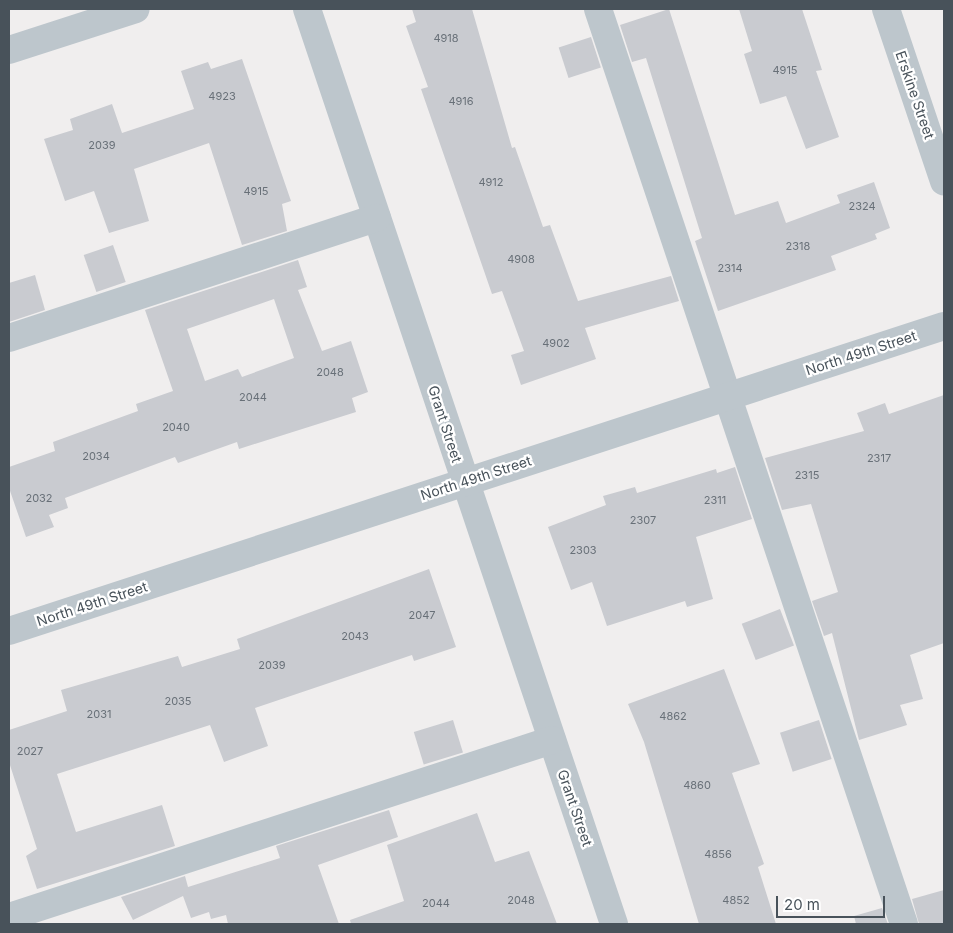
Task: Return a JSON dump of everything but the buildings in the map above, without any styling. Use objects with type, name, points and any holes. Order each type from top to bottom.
[{"type":"street","points":[[9,50],[136,9]]},
{"type":"street","name":"Grant Street","points":[[307,9],[464,482],[614,924]]},
{"type":"street","points":[[598,9],[904,924]]},
{"type":"street","name":"Erskine Street","points":[[886,9],[944,181]]},
{"type":"street","points":[[9,338],[377,218]]},
{"type":"street","name":"North 49th Street","points":[[9,632],[944,326]]},
{"type":"street","points":[[9,916],[552,740]]}]
